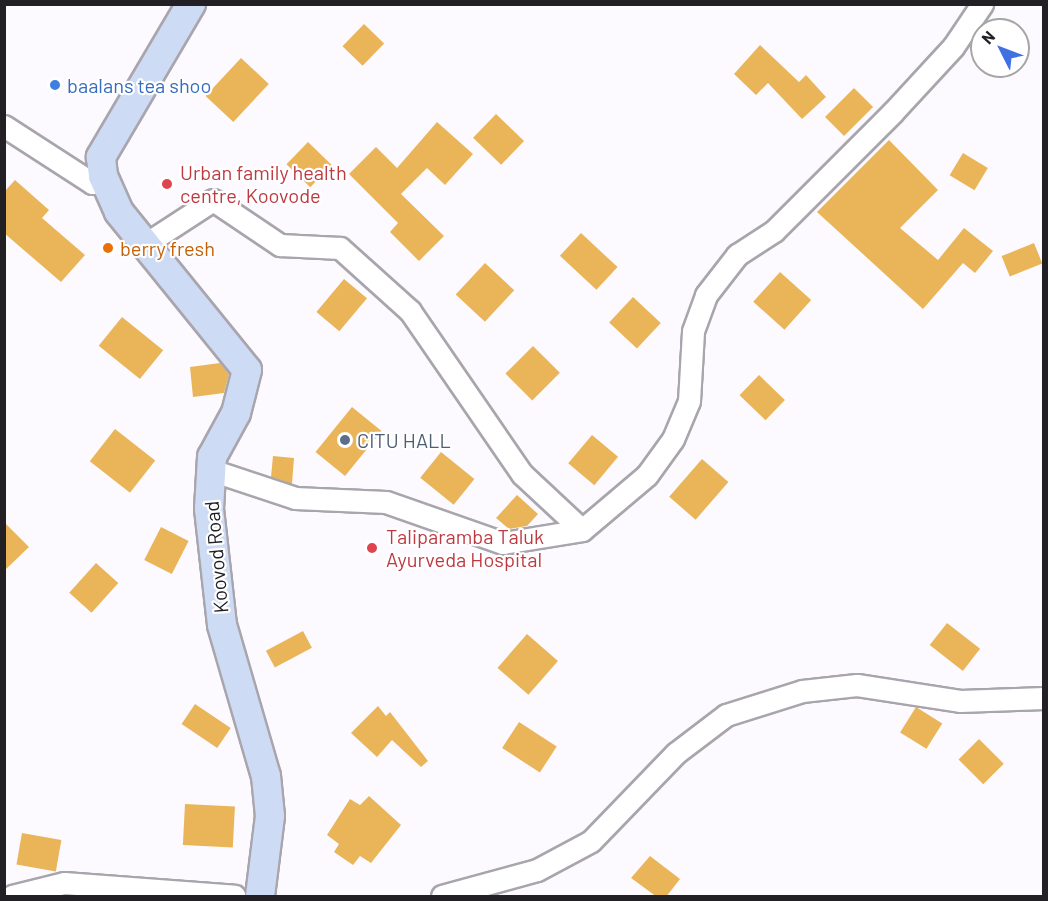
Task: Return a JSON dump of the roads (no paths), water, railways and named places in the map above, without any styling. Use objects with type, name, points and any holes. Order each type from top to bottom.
[{"type":"main road","points":[[103,176],[101,157],[191,4]]},
{"type":"main road","name":"Koovod Road","points":[[103,176],[119,212],[247,370],[236,413],[212,457],[214,471],[209,509],[222,625],[269,806],[260,897]]},
{"type":"street","points":[[214,471],[295,498],[386,502],[503,543],[582,530],[647,475],[673,440],[695,370],[693,331],[718,279],[737,255],[774,231],[892,113],[953,47],[982,4]]},
{"type":"street","points":[[4,126],[92,183],[103,176]]},
{"type":"street","points":[[144,245],[213,200],[280,244],[340,248],[410,311],[522,474],[582,530]]},
{"type":"street","points":[[442,897],[537,870],[591,841],[676,753],[726,715],[802,691],[857,685],[960,701],[1044,698]]},
{"type":"street","points":[[12,897],[64,883],[235,897]]},
{"type":"place","name":"baalans tea shoo","points":[[55,85]]},
{"type":"place","name":"Urban family health centre, Koovode","points":[[167,184]]},
{"type":"place","name":"berry fresh","points":[[108,248]]},
{"type":"place","name":"CITU HALL","points":[[345,440]]},
{"type":"place","name":"Taliparamba Taluk Ayurveda Hospital","points":[[372,548]]}]
